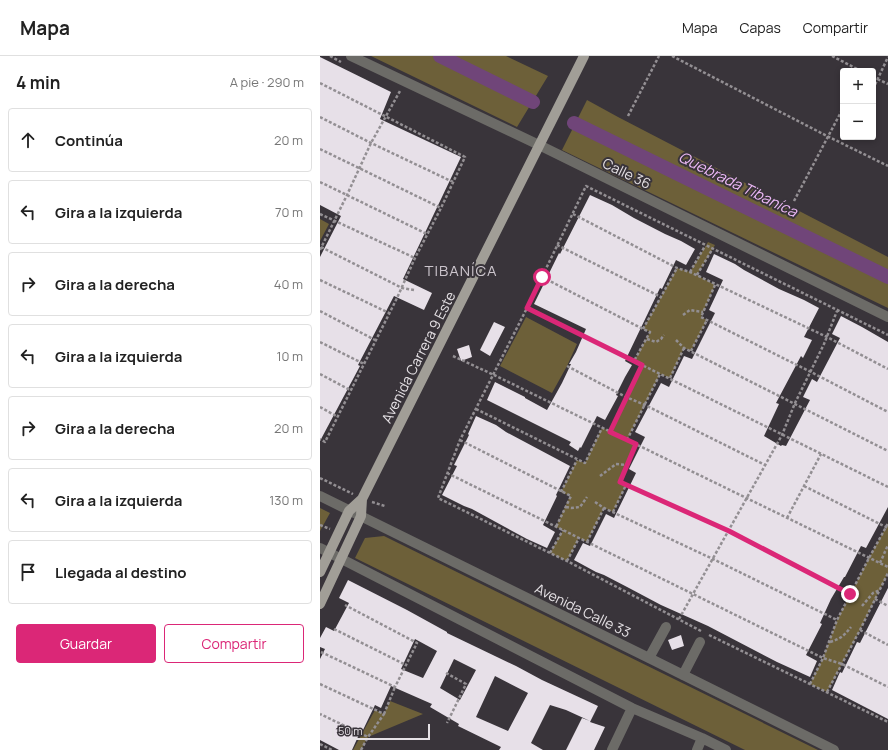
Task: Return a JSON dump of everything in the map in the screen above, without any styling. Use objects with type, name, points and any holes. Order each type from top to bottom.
[{"type":"main road","name":"Avenida Carrera 9 Este","points":[[320,572],[325,551],[349,511],[362,498],[584,56]]},
{"type":"main road","name":"Avenida Carrera 9 Este","points":[[320,604],[361,516],[362,498]]},
{"type":"street","name":"Calle 36","points":[[351,56],[539,145],[888,317]]},
{"type":"street","name":"Avenida Calle 33","points":[[320,496],[834,750]]},
{"type":"street","points":[[325,551],[632,708],[726,750]]},
{"type":"street","points":[[649,658],[666,627]]},
{"type":"street","points":[[683,675],[700,642]]},
{"type":"street","points":[[612,750],[632,708]]},
{"type":"street","points":[[697,750],[702,738]]},
{"type":"path","points":[[628,116],[659,56]]},
{"type":"path","points":[[672,56],[888,166]]},
{"type":"path","points":[[832,56],[855,68]]},
{"type":"path","points":[[888,57],[877,79],[888,84]]},
{"type":"path","points":[[320,83],[465,157],[338,417],[325,442],[320,439]]},
{"type":"path","points":[[401,90],[371,144],[321,249],[402,288],[414,290]]},
{"type":"path","points":[[794,201],[840,114]]},
{"type":"path","points":[[320,117],[371,144],[453,182]]},
{"type":"path","points":[[320,150],[441,208]]},
{"type":"path","points":[[320,182],[427,234]]},
{"type":"path","points":[[888,335],[586,186],[494,375],[460,440],[446,473],[438,498],[567,560],[704,632],[888,722]]},
{"type":"path","points":[[320,214],[415,258]]},
{"type":"path","points":[[572,214],[677,268],[697,275],[827,337],[888,369]]},
{"type":"path","points":[[557,245],[661,296]]},
{"type":"path","points":[[690,272],[706,246]]},
{"type":"path","points":[[697,275],[713,248]]},
{"type":"path","points":[[643,329],[677,268]]},
{"type":"path","points":[[542,277],[650,332],[634,361]]},
{"type":"path","points":[[320,280],[389,313]]},
{"type":"path","points":[[715,285],[701,317],[888,412]]},
{"type":"path","points":[[527,308],[888,487]]},
{"type":"path","points":[[683,315],[690,310],[703,312]]},
{"type":"path","points":[[320,311],[375,340]]},
{"type":"path","points":[[679,619],[782,435],[794,403],[811,372],[837,311]]},
{"type":"path","points":[[691,351],[707,320]]},
{"type":"path","points":[[646,339],[656,342],[664,335]]},
{"type":"path","points":[[676,340],[684,348],[888,451]]},
{"type":"path","points":[[320,342],[364,364]]},
{"type":"path","points":[[670,378],[684,348]]},
{"type":"path","points":[[453,356],[888,567]]},
{"type":"path","points":[[610,432],[642,365]]},
{"type":"path","points":[[567,366],[626,397],[765,465]]},
{"type":"path","points":[[320,374],[350,390]]},
{"type":"path","points":[[627,440],[660,374]]},
{"type":"path","points":[[320,407],[338,417]]},
{"type":"path","points":[[476,409],[585,463],[602,428]]},
{"type":"path","points":[[460,440],[571,496],[556,527]]},
{"type":"path","points":[[636,444],[620,482],[729,531],[850,594]]},
{"type":"path","points":[[787,518],[821,454]]},
{"type":"path","points":[[562,492],[577,460]]},
{"type":"path","points":[[600,476],[616,464],[627,465]]},
{"type":"path","points":[[446,473],[823,658],[842,664],[888,687]]},
{"type":"path","points":[[613,512],[626,485]]},
{"type":"path","points":[[804,486],[887,528]]},
{"type":"path","points":[[566,507],[580,507],[587,497]]},
{"type":"path","points":[[595,502],[604,508],[713,559],[837,620]]},
{"type":"path","points":[[587,542],[604,508]]},
{"type":"path","points":[[810,684],[823,658],[837,620],[869,558],[887,528],[888,523]]},
{"type":"path","points":[[550,553],[563,530]]},
{"type":"path","points":[[567,560],[579,538]]},
{"type":"path","points":[[880,563],[888,545]]},
{"type":"path","points":[[827,692],[888,573]]},
{"type":"path","points":[[862,606],[873,593],[880,590]]},
{"type":"path","points":[[875,599],[888,606]]},
{"type":"path","points":[[345,605],[417,643],[395,687],[384,714],[361,750]]},
{"type":"path","points":[[829,642],[839,639],[851,626]]},
{"type":"path","points":[[334,629],[406,665]]},
{"type":"path","points":[[860,630],[888,645]]},
{"type":"path","points":[[321,652],[395,687]]},
{"type":"path","points":[[446,673],[466,684],[447,723]]},
{"type":"path","points":[[320,684],[384,714]]},
{"type":"path","points":[[320,714],[368,737]]},
{"type":"path","points":[[320,744],[332,750]]},
{"type":"shaded area","points":[[371,56],[506,56],[548,76],[517,127]]},
{"type":"shaded area","points":[[587,100],[888,257],[888,308],[562,150]]},
{"type":"shaded area","points":[[320,219],[329,224],[320,241]]},
{"type":"shaded area","points":[[708,242],[715,245],[697,275],[715,285],[701,317],[707,320],[691,351],[684,348],[670,378],[660,374],[627,440],[636,445],[620,482],[626,485],[613,512],[604,508],[587,542],[579,538],[567,561],[550,553],[563,530],[556,527],[570,496],[561,492],[577,460],[585,463],[602,428],[610,431],[642,365],[634,361],[650,332],[643,329],[677,268],[690,272]]},
{"type":"shaded area","points":[[526,317],[577,344],[552,393],[500,366]]},
{"type":"shaded area","points":[[320,508],[330,513],[320,531]]},
{"type":"shaded area","points":[[888,523],[888,573],[827,692],[810,684],[823,658],[837,620]]},
{"type":"shaded area","points":[[384,536],[818,750],[745,750],[355,558],[365,538]]},
{"type":"shaded area","points":[[390,701],[423,714],[368,737],[361,750],[353,750],[375,710],[384,714]]},
{"type":"building","points":[[320,57],[391,92],[380,119],[461,157],[403,279],[432,293],[424,310],[394,296],[358,365],[360,366],[320,441],[320,257],[341,216],[320,205]]},
{"type":"building","points":[[590,195],[695,249],[686,265],[676,260],[662,289],[660,288],[625,361],[632,365],[616,395],[618,396],[605,420],[597,416],[581,448],[580,447],[578,451],[569,445],[571,442],[487,400],[495,382],[547,410],[562,383],[571,364],[569,364],[586,329],[534,304]]},
{"type":"building","points":[[714,254],[779,289],[819,308],[804,337],[812,340],[803,358],[801,356],[776,403],[779,404],[764,436],[781,446],[786,446],[810,400],[803,397],[812,379],[817,382],[840,338],[832,334],[841,316],[888,342],[888,507],[866,548],[861,546],[845,577],[831,599],[820,623],[822,624],[806,655],[817,661],[810,677],[777,662],[708,626],[661,605],[574,560],[583,543],[590,546],[606,514],[614,518],[636,473],[629,469],[645,437],[635,432],[661,383],[669,387],[684,356],[692,359],[715,313],[709,310],[723,280],[706,272]]},
{"type":"building","points":[[494,322],[505,327],[490,356],[480,350]]},
{"type":"building","points":[[469,345],[472,357],[461,361],[457,349]]},
{"type":"building","points":[[476,416],[496,425],[506,432],[570,466],[543,525],[555,532],[547,548],[442,495],[457,466],[454,465],[469,435],[468,434]]},
{"type":"building","points":[[348,580],[407,610],[447,633],[598,706],[590,722],[605,727],[594,750],[566,750],[582,718],[590,721],[566,710],[550,705],[531,743],[543,750],[499,750],[501,747],[458,726],[459,724],[430,707],[432,704],[391,686],[381,708],[375,705],[352,750],[339,750],[320,740],[320,659],[325,649],[320,647],[320,638],[326,627],[334,631],[349,603],[339,598]],"holes":[[[415,639],[437,651],[423,678],[401,669]],[[454,659],[476,670],[460,700],[440,688]],[[495,676],[528,693],[508,731],[476,717]]]},
{"type":"building","points":[[888,588],[888,719],[832,690],[840,672],[842,673],[857,642],[860,643]]},
{"type":"building","points":[[681,635],[684,646],[672,650],[668,640]]},
{"type":"waterway","name":"Quebrada Tibaníca","points":[[440,56],[533,102]]},
{"type":"waterway","name":"Quebrada Tibaníca","points":[[574,123],[888,277]]},
{"type":"district","name":"TIBANÍCA","points":[[461,270]]},
{"type":"route","points":[[542,277],[527,308],[642,365],[610,432],[636,444],[620,482],[729,531],[850,594]]}]
